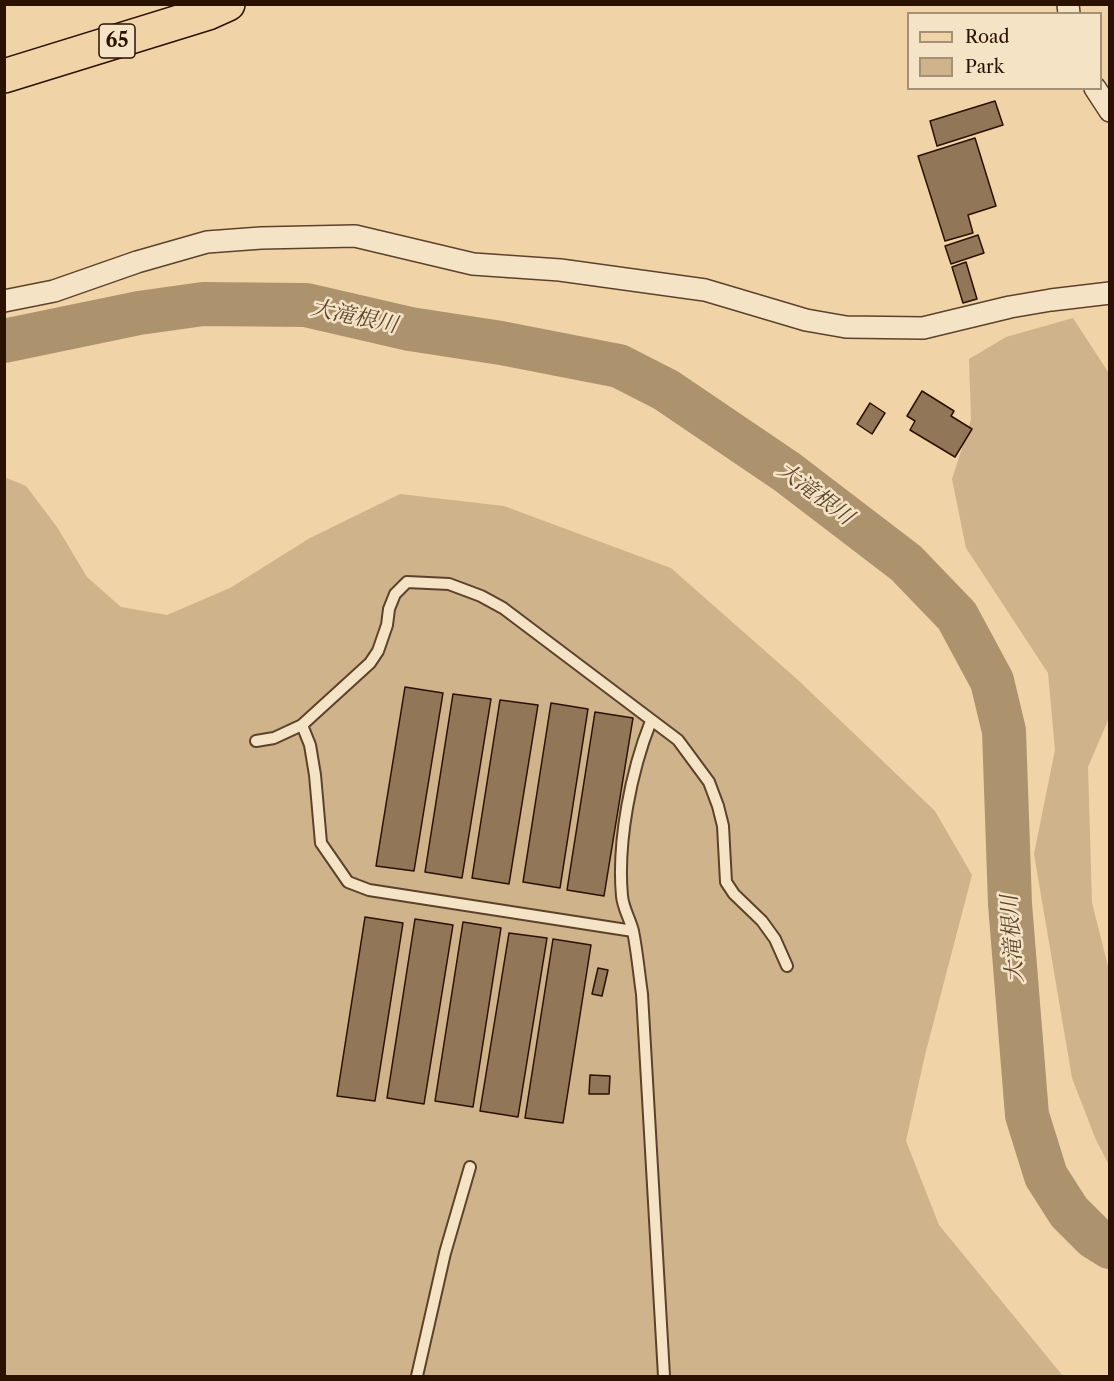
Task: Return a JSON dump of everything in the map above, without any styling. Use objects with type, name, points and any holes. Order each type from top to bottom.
[{"type":"main road","name":"65","points":[[4,76],[208,13],[228,4]]},
{"type":"street","points":[[1096,90],[1110,111]]},
{"type":"street","points":[[4,302],[54,291],[137,262],[207,242],[261,238],[356,236],[472,264],[560,270],[705,290],[806,320],[846,327],[923,328],[1010,307],[1110,294]]},
{"type":"lane","points":[[256,741],[274,738],[302,725],[370,663],[378,651],[387,625],[388,609],[395,594],[407,582],[449,584],[481,596],[503,608],[678,740],[709,782],[723,826],[726,882],[734,894],[762,921],[775,939],[787,966]]},
{"type":"lane","points":[[651,721],[643,740],[623,830],[620,867],[622,899],[633,931],[642,994],[664,1377]]},
{"type":"lane","points":[[302,725],[310,745],[315,775],[321,843],[348,882],[369,890],[633,931]]},
{"type":"lane","points":[[417,1377],[445,1253],[470,1167]]},
{"type":"green space","points":[[1073,318],[1110,375],[1109,718],[1088,767],[1092,903],[1109,970],[1109,1165],[1096,1140],[1072,1078],[1034,854],[1055,750],[1048,673],[966,548],[952,479],[971,420],[969,359],[1006,337]]},
{"type":"green space","points":[[4,477],[26,486],[57,527],[87,577],[121,607],[167,615],[230,588],[310,538],[400,494],[504,506],[671,568],[798,680],[935,811],[972,875],[925,1055],[906,1141],[939,1225],[1063,1376],[5,1376]]},
{"type":"building","points":[[995,101],[1003,125],[937,146],[930,121]]},
{"type":"building","points":[[975,138],[996,206],[968,215],[973,233],[945,241],[918,156]]},
{"type":"building","points":[[978,235],[984,253],[951,264],[945,246]]},
{"type":"building","points":[[966,262],[977,299],[963,303],[952,267]]},
{"type":"building","points":[[922,391],[954,411],[951,416],[972,429],[955,457],[910,430],[915,421],[907,416]]},
{"type":"building","points":[[870,403],[885,413],[872,434],[857,424]]},
{"type":"building","points":[[405,687],[443,693],[414,871],[376,866]]},
{"type":"building","points":[[453,694],[491,699],[462,878],[425,872]]},
{"type":"building","points":[[500,700],[538,705],[509,884],[472,878]]},
{"type":"building","points":[[551,703],[588,709],[560,888],[523,882]]},
{"type":"building","points":[[595,712],[633,718],[604,896],[567,890]]},
{"type":"building","points":[[365,917],[403,923],[375,1101],[337,1096]]},
{"type":"building","points":[[415,919],[453,925],[424,1104],[387,1098]]},
{"type":"building","points":[[463,922],[501,928],[473,1107],[435,1101]]},
{"type":"building","points":[[509,933],[547,938],[518,1117],[480,1111]]},
{"type":"building","points":[[553,939],[591,945],[563,1123],[525,1118]]},
{"type":"building","points":[[598,968],[608,970],[602,996],[592,994]]},
{"type":"building","points":[[590,1075],[610,1076],[609,1094],[589,1094]]},
{"type":"waterway","name":"大滝根川","points":[[4,341],[139,313],[203,304],[306,305],[410,329],[501,343],[619,366],[666,390],[787,472],[906,563],[957,616],[992,681],[1004,731],[1010,904],[1027,1115],[1046,1176],[1069,1212],[1094,1237],[1110,1247]]}]
